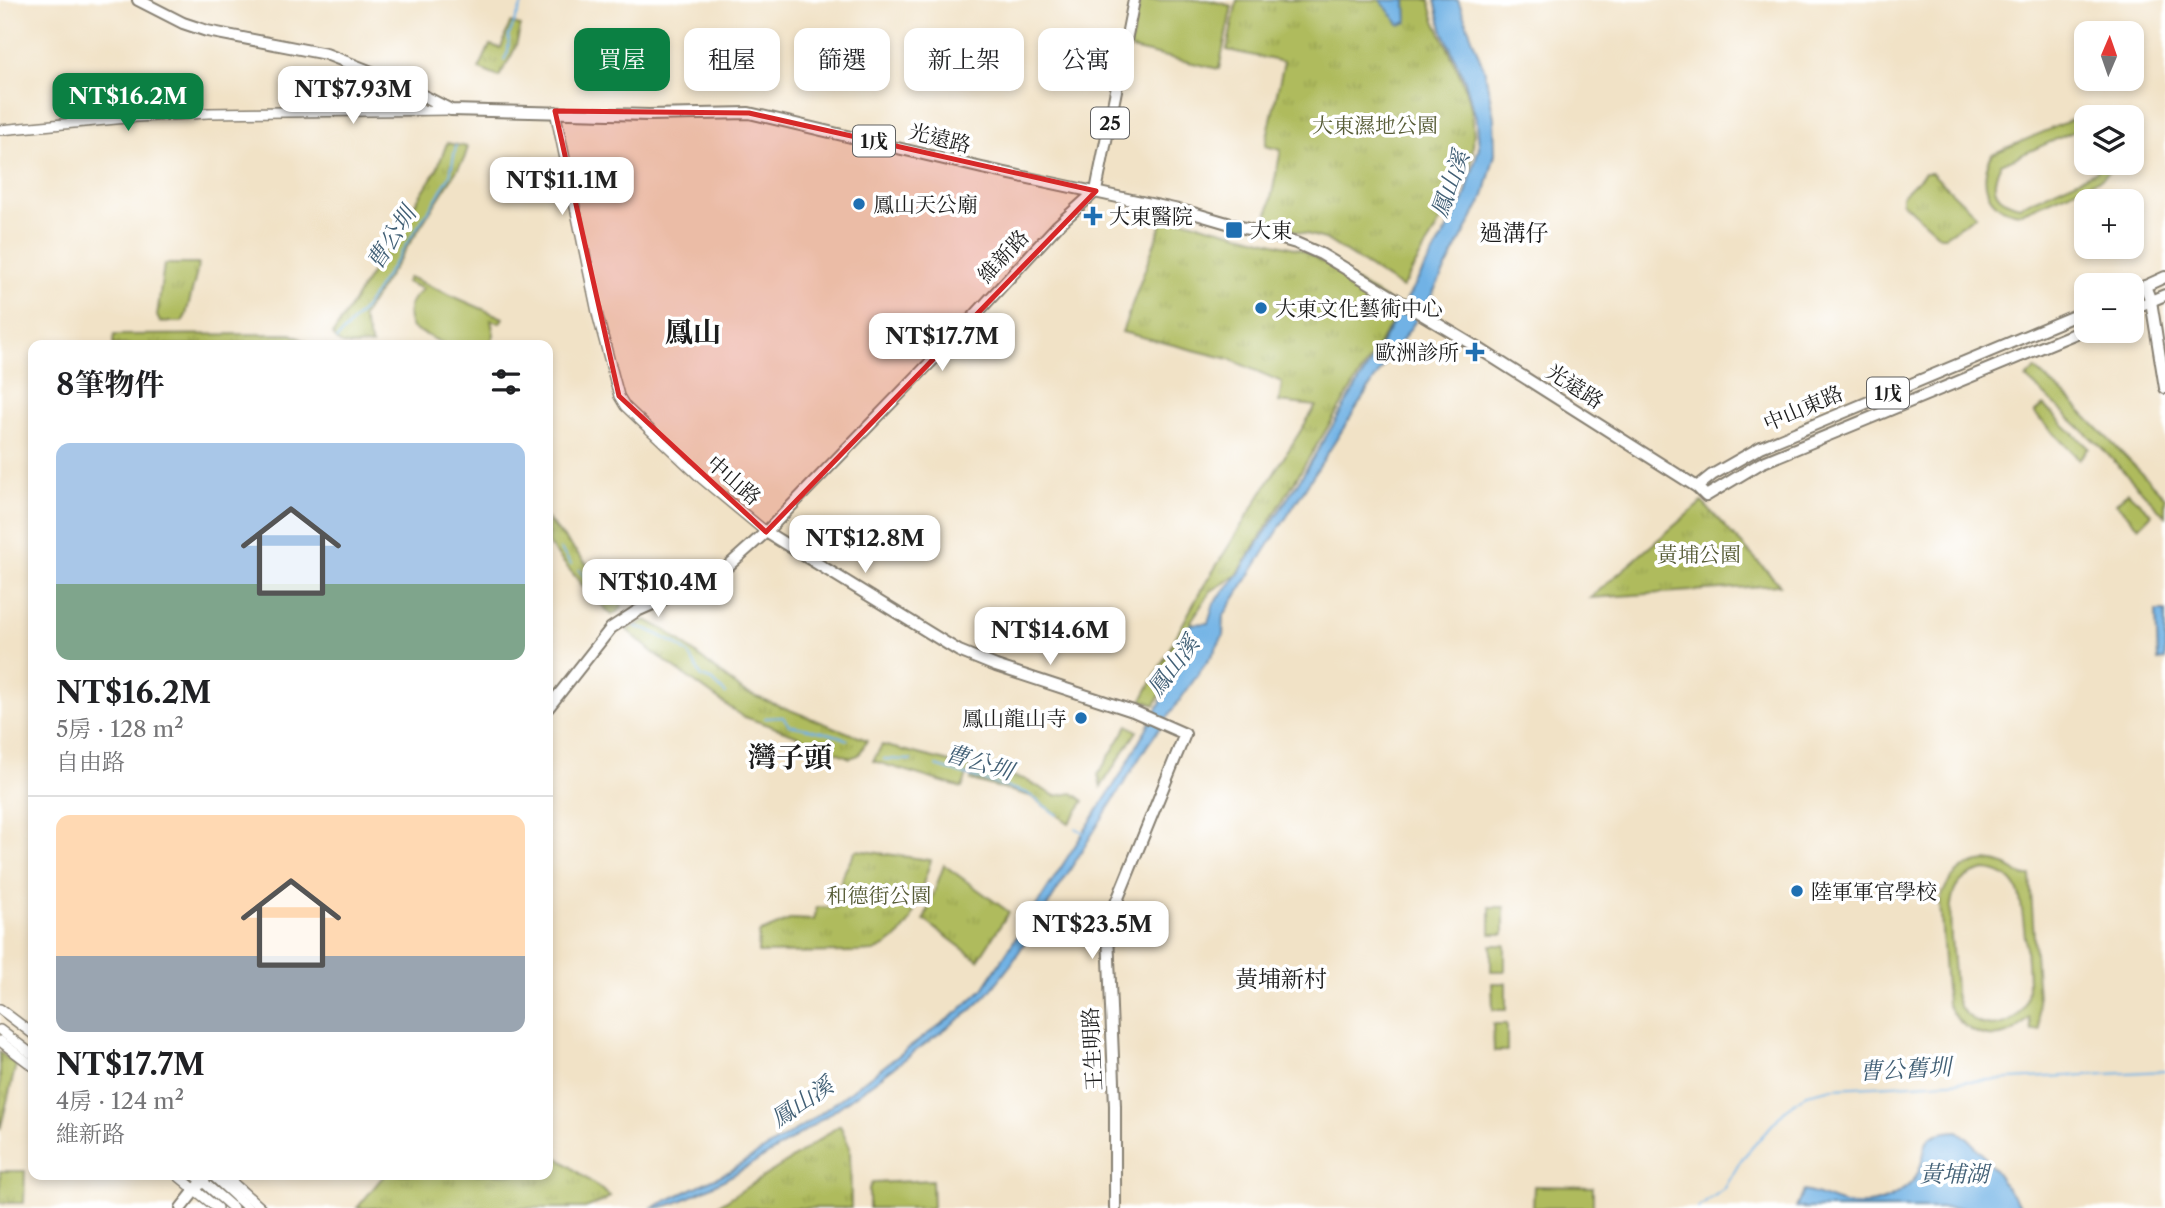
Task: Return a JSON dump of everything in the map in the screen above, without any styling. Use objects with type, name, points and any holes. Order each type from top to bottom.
[{"type":"main road","name":"1戊","points":[[138,0],[207,32],[326,54],[397,82],[451,110]]},
{"type":"main road","name":"25","points":[[1096,191],[1134,0]]},
{"type":"main road","name":"光遠路","points":[[451,110],[649,115],[749,113],[982,168],[1193,213],[1296,243],[1321,254],[1514,370],[1697,487],[1706,496]]},
{"type":"main road","name":"維新路","points":[[553,702],[611,628],[637,611],[718,575],[765,532],[954,338],[1057,226],[1096,191]]},
{"type":"main road","points":[[2165,277],[2145,286],[2151,301],[2165,388]]},
{"type":"main road","points":[[2144,304],[2165,295]]},
{"type":"main road","name":"中山東路","points":[[1697,487],[1712,475],[1761,447],[2074,316]]},
{"type":"main road","name":"中山東路","points":[[1706,496],[1761,463],[2074,334]]},
{"type":"main road","name":"中山路","points":[[765,532],[960,652],[1139,713],[1185,734]]},
{"type":"main road","name":"王生明路","points":[[1115,1208],[1115,1106],[1108,934],[1116,903],[1185,734]]},
{"type":"main road","points":[[181,1208],[202,1180]]},
{"type":"street","points":[[0,130],[208,113],[451,110]]},
{"type":"street","name":"中山路","points":[[555,111],[598,317],[619,396],[625,406],[701,478],[765,532]]},
{"type":"street","points":[[0,1009],[28,1030]]},
{"type":"street","points":[[0,1017],[28,1037]]},
{"type":"street","points":[[0,1030],[28,1051]]},
{"type":"street","points":[[0,1041],[28,1062]]},
{"type":"street","points":[[183,1180],[217,1208]]},
{"type":"street","points":[[208,1180],[233,1208]]},
{"type":"street","points":[[210,1180],[248,1208]]},
{"type":"street","points":[[230,1180],[261,1208]]},
{"type":"highlighted area","points":[[555,111],[749,113],[1096,191],[766,532],[619,396]]},
{"type":"green space","points":[[1140,0],[1208,0],[1232,6],[1219,69],[1134,49],[1134,28]]},
{"type":"green space","name":"大東濕地公園","points":[[1237,0],[1430,0],[1434,18],[1467,93],[1474,136],[1469,172],[1402,288],[1325,239],[1266,223],[1281,150],[1265,146],[1284,62],[1227,50]]},
{"type":"green space","points":[[510,23],[520,26],[517,42],[499,77],[479,69],[490,45],[501,48]]},
{"type":"green space","points":[[2074,119],[2074,131],[2001,164],[1995,179],[1996,191],[2004,200],[2020,206],[2088,175],[2105,175],[2021,213],[2009,211],[1988,193],[1986,175],[1992,154]]},
{"type":"green space","points":[[447,143],[468,147],[464,159],[362,317],[370,340],[337,340],[333,334],[437,169]]},
{"type":"green space","points":[[1925,173],[1932,173],[1976,215],[1945,236],[1940,236],[1902,202],[1902,196]]},
{"type":"green space","name":"大東文化藝術中心","points":[[1165,215],[1302,250],[1394,304],[1388,311],[1396,316],[1237,575],[1211,591],[1191,621],[1196,626],[1179,644],[1169,660],[1169,677],[1155,705],[1142,700],[1200,592],[1316,406],[1279,402],[1282,382],[1229,359],[1122,332]]},
{"type":"green space","points":[[164,264],[199,264],[182,322],[160,322],[157,316]]},
{"type":"green space","points":[[409,277],[503,318],[500,323],[491,320],[494,335],[492,340],[436,340],[412,328],[408,317],[409,307],[414,297],[423,289],[406,282]]},
{"type":"green space","points":[[291,334],[303,340],[114,340],[114,335]]},
{"type":"green space","points":[[2035,369],[2068,398],[2165,497],[2165,516],[2101,447],[2026,378]]},
{"type":"green space","points":[[2043,405],[2089,448],[2079,459],[2034,413]]},
{"type":"green space","points":[[2128,492],[2152,514],[2139,527],[2116,503]]},
{"type":"green space","name":"黃埔公園","points":[[1702,502],[1780,585],[1590,598]]},
{"type":"green space","points":[[553,526],[622,604],[621,609],[612,615],[553,550]]},
{"type":"green space","points":[[646,620],[667,631],[744,692],[867,740],[859,755],[850,758],[742,716],[651,651],[627,630]]},
{"type":"green space","points":[[1128,725],[1137,731],[1101,787],[1098,775]]},
{"type":"green space","points":[[882,745],[970,767],[962,788],[873,761]]},
{"type":"green space","points":[[975,768],[1024,779],[1055,796],[1073,793],[1084,801],[1069,823],[1030,796],[971,780]]},
{"type":"green space","name":"和德街公園","points":[[856,850],[931,860],[911,920],[900,935],[874,951],[758,953],[759,933],[792,919],[814,920],[817,907],[837,908],[842,876]]},
{"type":"green space","points":[[1977,862],[2001,864],[2022,876],[2030,876],[2040,1030],[2031,1031],[2029,1018],[2012,1032],[1983,1035],[1958,1020],[1947,1004],[1940,902],[1951,879],[1962,869]],"holes":[[[1990,871],[2007,878],[2017,889],[2024,924],[2028,975],[2027,996],[2021,1011],[2001,1024],[1985,1025],[1962,1010],[1955,993],[1951,905],[1953,895],[1963,880],[1972,874]]]},
{"type":"green space","points":[[944,865],[1009,912],[978,960],[924,920]]},
{"type":"green space","points":[[1490,907],[1504,907],[1504,934],[1490,934]]},
{"type":"green space","points":[[1491,945],[1505,945],[1505,971],[1491,971]]},
{"type":"green space","points":[[1492,983],[1506,983],[1506,1010],[1493,1010]]},
{"type":"green space","points":[[1493,1024],[1507,1024],[1507,1051],[1494,1051]]},
{"type":"green space","points":[[0,1052],[16,1065],[0,1130]]},
{"type":"green space","points":[[840,1125],[850,1148],[851,1208],[714,1208],[790,1160]]},
{"type":"green space","points":[[553,1154],[610,1196],[585,1208],[357,1208],[380,1180],[553,1180]]},
{"type":"green space","points":[[0,1171],[25,1171],[24,1203],[0,1203]]},
{"type":"green space","points":[[932,1180],[933,1208],[869,1208],[869,1189],[872,1183]]},
{"type":"green space","points":[[1534,1186],[1593,1187],[1593,1208],[1533,1208]]},
{"type":"water","points":[[1380,0],[1406,0],[1407,22],[1400,25]]},
{"type":"water","name":"鳳山溪","points":[[1435,0],[1458,0],[1485,72],[1494,117],[1495,154],[1484,196],[1426,306],[1373,382],[1224,615],[1223,636],[1214,652],[1147,746],[1012,963],[987,995],[969,1012],[775,1150],[686,1199],[651,1208],[730,1171],[813,1119],[960,1010],[983,989],[1123,771],[1160,704],[1170,677],[1170,660],[1191,624],[1208,623],[1214,603],[1238,575],[1304,473],[1464,200],[1479,147],[1477,121],[1464,78],[1442,29]]},
{"type":"water","points":[[2156,611],[2165,611],[2165,660],[2158,661]]},
{"type":"water","name":"黃埔湖","points":[[1958,1131],[1985,1157],[2022,1208],[1796,1208],[1803,1191],[1851,1205],[1876,1203],[1892,1196],[1916,1176],[1929,1139],[1944,1132]]},
{"type":"waterway","points":[[504,60],[508,52],[509,35],[524,0]]},
{"type":"waterway","name":"曹公圳","points":[[337,339],[364,309],[434,202],[450,175],[456,146]]},
{"type":"waterway","name":"曹公圳","points":[[560,549],[571,564]]},
{"type":"waterway","name":"曹公圳","points":[[579,570],[602,596]]},
{"type":"waterway","name":"曹公圳","points":[[636,627],[647,629],[676,644],[689,654],[702,677],[713,681],[726,694]]},
{"type":"waterway","name":"曹公圳","points":[[765,718],[783,717],[789,725],[848,740]]},
{"type":"waterway","name":"曹公圳","points":[[884,759],[911,760]]},
{"type":"waterway","name":"曹公圳","points":[[936,766],[1027,793],[1057,815]]},
{"type":"waterway","name":"曹公圳","points":[[1076,828],[1084,833]]},
{"type":"waterway","name":"曹公舊圳","points":[[1698,1208],[1725,1188],[1741,1160],[1786,1109],[1807,1094],[1833,1088],[2165,1071]]},
{"type":"place","name":"鳳山天公廟","points":[[859,204]]},
{"type":"place","name":"大東醫院","points":[[1093,216]]},
{"type":"place","name":"大東","points":[[1234,230]]},
{"type":"place","name":"大東文化藝術中心","points":[[1261,308]]},
{"type":"place","name":"歐洲診所","points":[[1475,352]]},
{"type":"place","name":"鳳山龍山寺","points":[[1081,718]]},
{"type":"place","name":"陸軍軍官學校","points":[[1797,891]]},
{"type":"district","name":"過溝仔","points":[[1514,233]]},
{"type":"district","name":"鳳山","points":[[693,332]]},
{"type":"district","name":"灣子頭","points":[[790,757]]},
{"type":"district","name":"黃埔新村","points":[[1281,979]]}]
